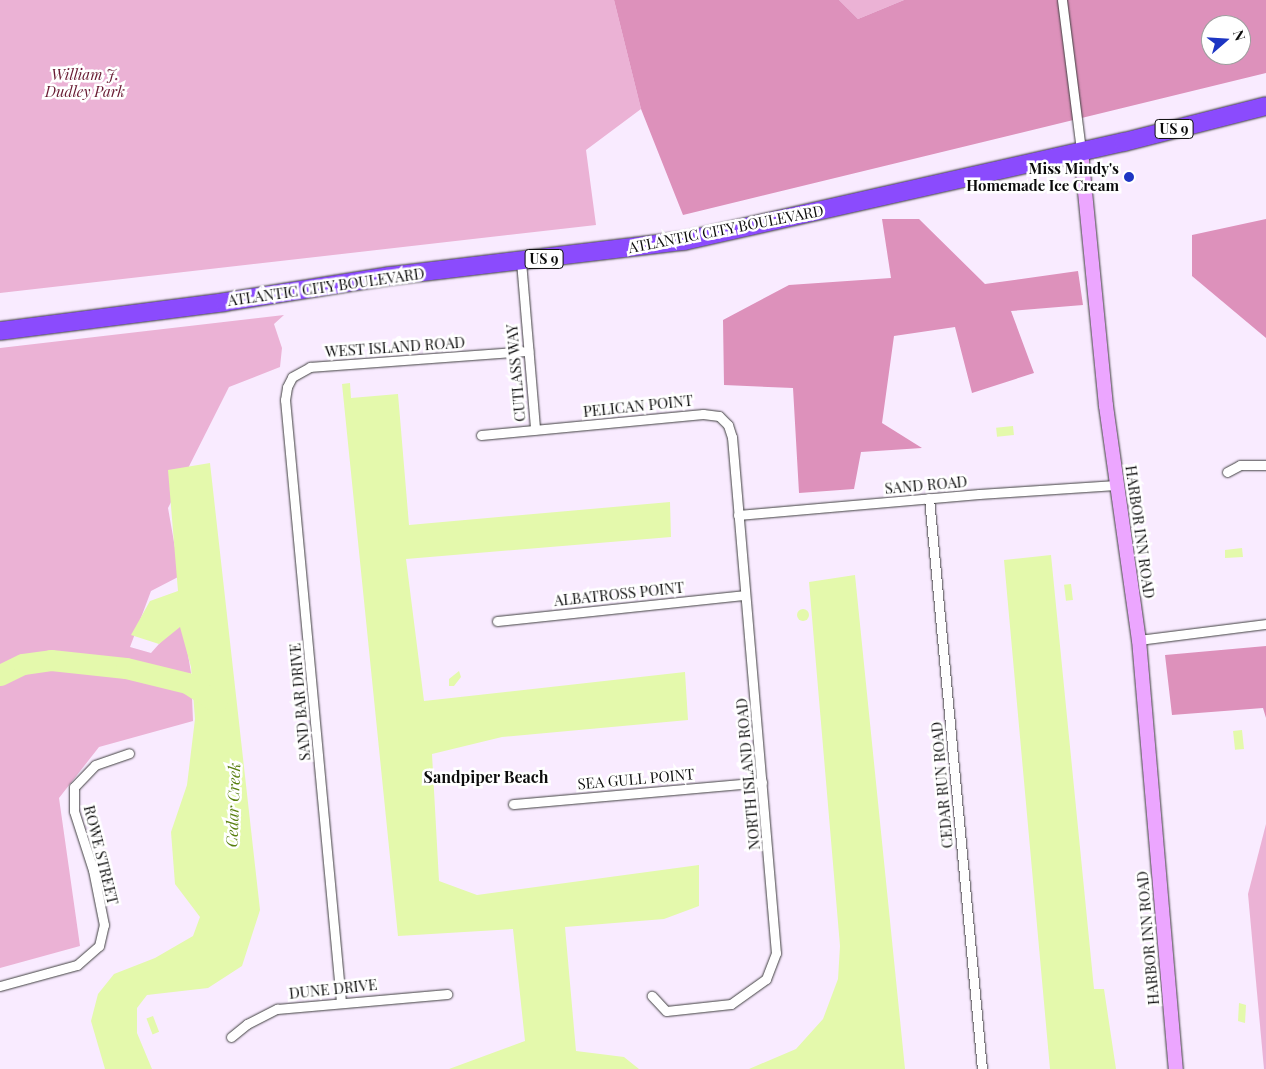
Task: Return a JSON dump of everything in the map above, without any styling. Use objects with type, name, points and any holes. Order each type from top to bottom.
[{"type":"highway","name":"ATLANTIC CITY BOULEVARD","points":[[0,331],[684,241],[1081,151],[1266,106]]},
{"type":"main road","name":"HARBOR INN ROAD","points":[[1081,151],[1116,485],[1139,640],[1176,1069]]},
{"type":"street","name":"HARBOR INN ROAD","points":[[1062,0],[1081,151]]},
{"type":"street","name":"CUTLASS WAY","points":[[481,435],[535,429],[521,262]]},
{"type":"street","name":"WEST ISLAND ROAD","points":[[285,400],[292,376],[310,367],[528,351]]},
{"type":"street","name":"SAND BAR DRIVE","points":[[285,400],[342,1002]]},
{"type":"street","name":"PELICAN POINT","points":[[535,429],[703,414],[719,416],[728,425],[732,437]]},
{"type":"street","name":"NORTH ISLAND ROAD","points":[[652,996],[666,1011],[686,1011],[731,1004],[758,986],[773,968],[776,953],[773,888],[744,595],[732,437]]},
{"type":"street","points":[[1226,472],[1240,465],[1266,465]]},
{"type":"street","name":"SAND ROAD","points":[[738,515],[929,498],[1116,485]]},
{"type":"street","name":"CEDAR RUN ROAD","points":[[929,498],[982,1069]]},
{"type":"street","name":"ALBATROSS POINT","points":[[498,621],[744,595]]},
{"type":"street","points":[[1139,640],[1266,624]]},
{"type":"street","name":"ROWE STREET","points":[[0,986],[77,965],[99,946],[104,924],[93,870],[74,811],[74,787],[95,765],[129,753]]},
{"type":"street","name":"SEA GULL POINT","points":[[513,804],[762,782]]},
{"type":"street","name":"DUNE DRIVE","points":[[231,1037],[247,1024],[277,1009],[448,994]]},
{"type":"green space","name":"William J. Dudley Park","points":[[0,0],[614,0],[641,109],[586,150],[596,225],[0,293]]},
{"type":"green space","points":[[839,0],[904,0],[858,19]]},
{"type":"green space","points":[[284,315],[274,324],[282,348],[280,367],[229,387],[168,508],[180,576],[151,591],[130,647],[151,653],[182,618],[191,673],[193,721],[99,747],[59,798],[80,946],[0,968],[0,348]]},
{"type":"green space","points":[[1266,824],[1266,1069],[1264,1069],[1248,894]]},
{"type":"shaded area","points":[[614,0],[839,0],[858,19],[904,0],[1266,0],[1266,73],[683,215],[641,109]]},
{"type":"shaded area","points":[[882,219],[919,219],[985,284],[1078,271],[1083,305],[1011,311],[1034,373],[972,393],[955,327],[894,336],[882,423],[922,448],[861,452],[854,489],[799,493],[793,388],[724,385],[723,320],[789,285],[891,278]]},
{"type":"shaded area","points":[[1266,219],[1266,338],[1192,276],[1192,235]]},
{"type":"shaded area","points":[[1266,646],[1266,718],[1263,708],[1172,715],[1165,655]]},
{"type":"water","points":[[350,383],[351,398],[398,394],[409,525],[670,502],[671,537],[406,559],[424,701],[685,672],[688,720],[502,737],[432,754],[439,881],[477,895],[699,865],[699,906],[664,919],[565,927],[576,1051],[624,1057],[639,1069],[449,1069],[525,1041],[513,929],[398,936],[342,384]]},
{"type":"water","points":[[1013,426],[1014,435],[997,437],[996,428]]},
{"type":"water","points":[[210,463],[260,910],[242,966],[208,988],[147,995],[137,1008],[137,1033],[152,1069],[105,1069],[91,1021],[98,994],[114,974],[155,958],[193,936],[200,917],[175,884],[171,832],[187,785],[195,719],[191,667],[180,627],[159,644],[131,635],[150,601],[178,591],[168,470]]},
{"type":"water","points":[[1242,548],[1243,557],[1225,558],[1225,550]]},
{"type":"water","points":[[1051,555],[1094,989],[1104,989],[1116,1069],[1050,1069],[1004,560]]},
{"type":"water","points":[[855,575],[905,1069],[749,1069],[796,1049],[823,1019],[838,979],[840,946],[809,582]]},
{"type":"water","points":[[1071,584],[1073,600],[1066,601],[1064,585]]},
{"type":"water","points":[[803,609],[809,615],[803,621],[797,615]]},
{"type":"water","points":[[459,671],[461,677],[454,686],[449,686],[449,679]]},
{"type":"water","points":[[1242,730],[1244,749],[1235,750],[1233,731]]},
{"type":"water","points":[[1239,1003],[1246,1005],[1245,1023],[1238,1021]]},
{"type":"water","points":[[153,1016],[159,1032],[153,1034],[146,1019]]},
{"type":"waterway","name":"Cedar Creek","points":[[0,675],[23,664],[51,660],[126,668],[187,683],[216,702]]},
{"type":"place","name":"Miss Mindy's Homemade Ice Cream","points":[[1129,177]]},
{"type":"district","name":"Sandpiper Beach","points":[[486,777]]}]
